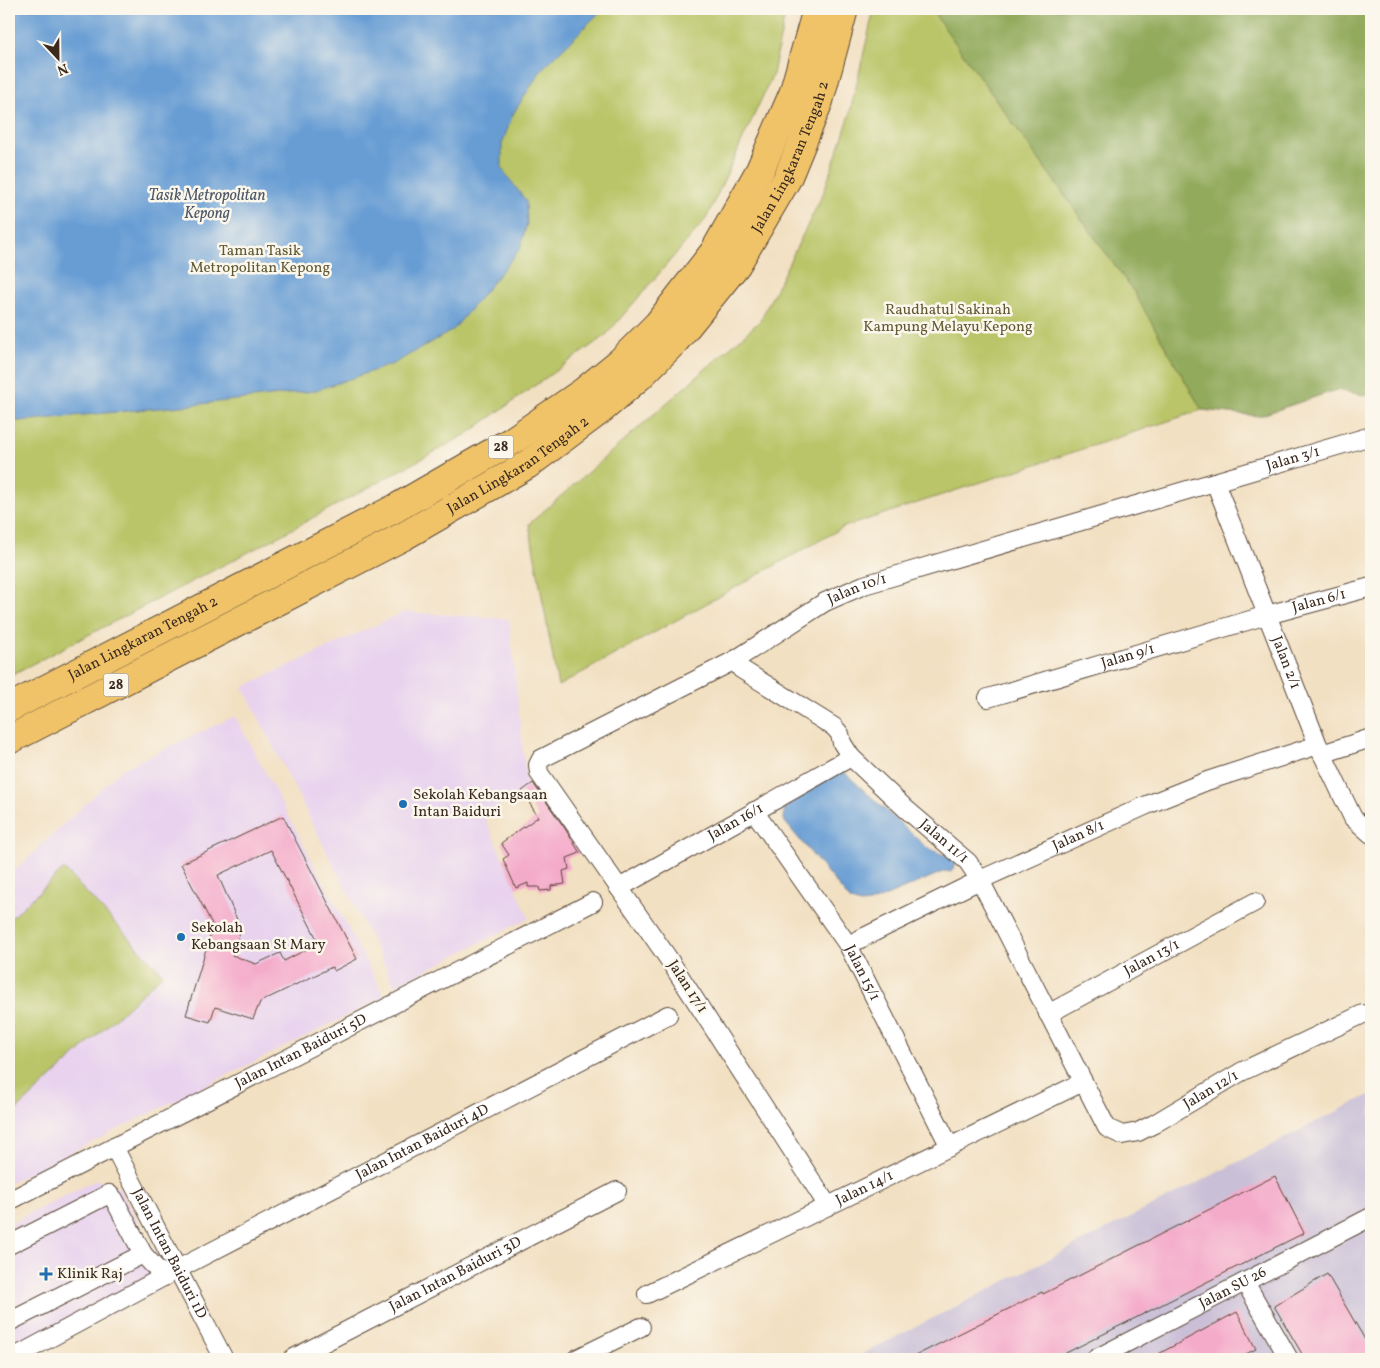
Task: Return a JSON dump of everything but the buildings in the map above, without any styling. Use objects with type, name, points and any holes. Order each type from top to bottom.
[{"type":"highway","name":"Jalan Lingkaran Tengah 2","points":[[9,708],[396,508],[512,441],[583,392],[621,361],[658,324],[714,252],[760,170],[793,94],[816,9]]},
{"type":"highway","name":"Jalan Lingkaran Tengah 2","points":[[9,740],[404,536],[527,464],[602,408],[639,377],[675,341],[737,264],[787,179],[820,101],[844,9]]},
{"type":"street","name":"Jalan 3/1","points":[[1215,482],[1371,436]]},
{"type":"street","name":"Jalan 2/1","points":[[1215,482],[1320,750],[1352,818],[1371,834]]},
{"type":"street","name":"Jalan 10/1","points":[[539,773],[538,765],[541,758],[735,660],[825,602],[864,585],[1215,482]]},
{"type":"street","name":"Jalan 6/1","points":[[1267,615],[1371,587]]},
{"type":"street","name":"Jalan 9/1","points":[[988,698],[1267,615]]},
{"type":"street","name":"Jalan 11/1","points":[[735,660],[741,669],[834,727],[840,734],[842,743],[851,757],[906,809],[968,862],[980,880],[1083,1082]]},
{"type":"street","name":"Jalan 8/1","points":[[848,945],[980,880],[1146,805],[1207,781],[1371,738]]},
{"type":"street","name":"Jalan 16/1","points":[[619,888],[851,757]]},
{"type":"street","name":"Jalan 17/1","points":[[539,773],[668,958],[828,1206]]},
{"type":"street","name":"Jalan 15/1","points":[[754,811],[848,945],[950,1147]]},
{"type":"street","name":"Jalan Intan Baiduri 5D","points":[[9,1201],[593,902]]},
{"type":"street","name":"Jalan 13/1","points":[[1048,1014],[1255,902]]},
{"type":"street","name":"Jalan 12/1","points":[[1083,1082],[1108,1128],[1122,1136],[1138,1132],[1154,1124],[1241,1072],[1363,1014]]},
{"type":"street","name":"Jalan Intan Baiduri 4D","points":[[11,1359],[171,1273],[668,1015]]},
{"type":"street","name":"Jalan 14/1","points":[[647,1294],[1083,1082]]},
{"type":"street","name":"Jalan Intan Baiduri 1D","points":[[114,1147],[171,1273],[224,1359]]},
{"type":"street","name":"Jalan Intan Baiduri 3D","points":[[292,1359],[618,1191]]},
{"type":"street","points":[[9,1245],[109,1194],[114,1199],[143,1254],[171,1273]]},
{"type":"street","name":"Jalan SU 26","points":[[1095,1359],[1371,1217]]},
{"type":"street","points":[[9,1322],[143,1254]]},
{"type":"street","points":[[1245,1282],[1289,1359]]},
{"type":"street","points":[[576,1359],[641,1327]]},
{"type":"shaded area","name":"Sekolah Kebangsaan Intan Baiduri","points":[[404,612],[509,619],[527,788],[484,816],[529,918],[395,986],[243,687]]},
{"type":"shaded area","name":"Sekolah Kebangsaan St Mary","points":[[235,716],[385,997],[9,1183],[9,876],[122,769]]},
{"type":"shaded area","points":[[1371,1094],[1371,1359],[853,1359]]},
{"type":"shaded area","points":[[96,1180],[119,1188],[171,1283],[32,1354],[29,1359],[9,1359],[9,1224]]},
{"type":"green space","name":"Taman Tasik Metropolitan Kepong","points":[[9,9],[786,9],[773,74],[706,219],[606,335],[467,434],[270,541],[9,676]]},
{"type":"green space","name":"Raudhatul Sakinah Kampung Melayu Kepong","points":[[874,9],[931,9],[1134,292],[1202,410],[844,527],[558,686],[529,524],[760,321],[823,194],[848,121]]},
{"type":"green space","points":[[931,9],[1371,9],[1371,396],[1336,390],[1259,416],[1202,410],[1134,292]]},
{"type":"green space","points":[[64,869],[163,974],[9,1117],[9,920]]},
{"type":"water","name":"Tasik Metropolitan Kepong","points":[[9,9],[603,9],[542,69],[513,114],[502,144],[502,169],[526,201],[527,223],[520,249],[453,330],[393,364],[314,391],[192,405],[9,422]]},
{"type":"water","points":[[844,770],[847,775],[926,847],[957,861],[951,872],[945,871],[870,903],[860,904],[851,901],[785,822],[783,815],[786,807],[833,774]]},
{"type":"place","name":"Sekolah Kebangsaan Intan Baiduri","points":[[403,804]]},
{"type":"place","name":"Sekolah Kebangsaan St Mary","points":[[181,937]]},
{"type":"place","name":"Klinik Raj","points":[[46,1274]]}]
